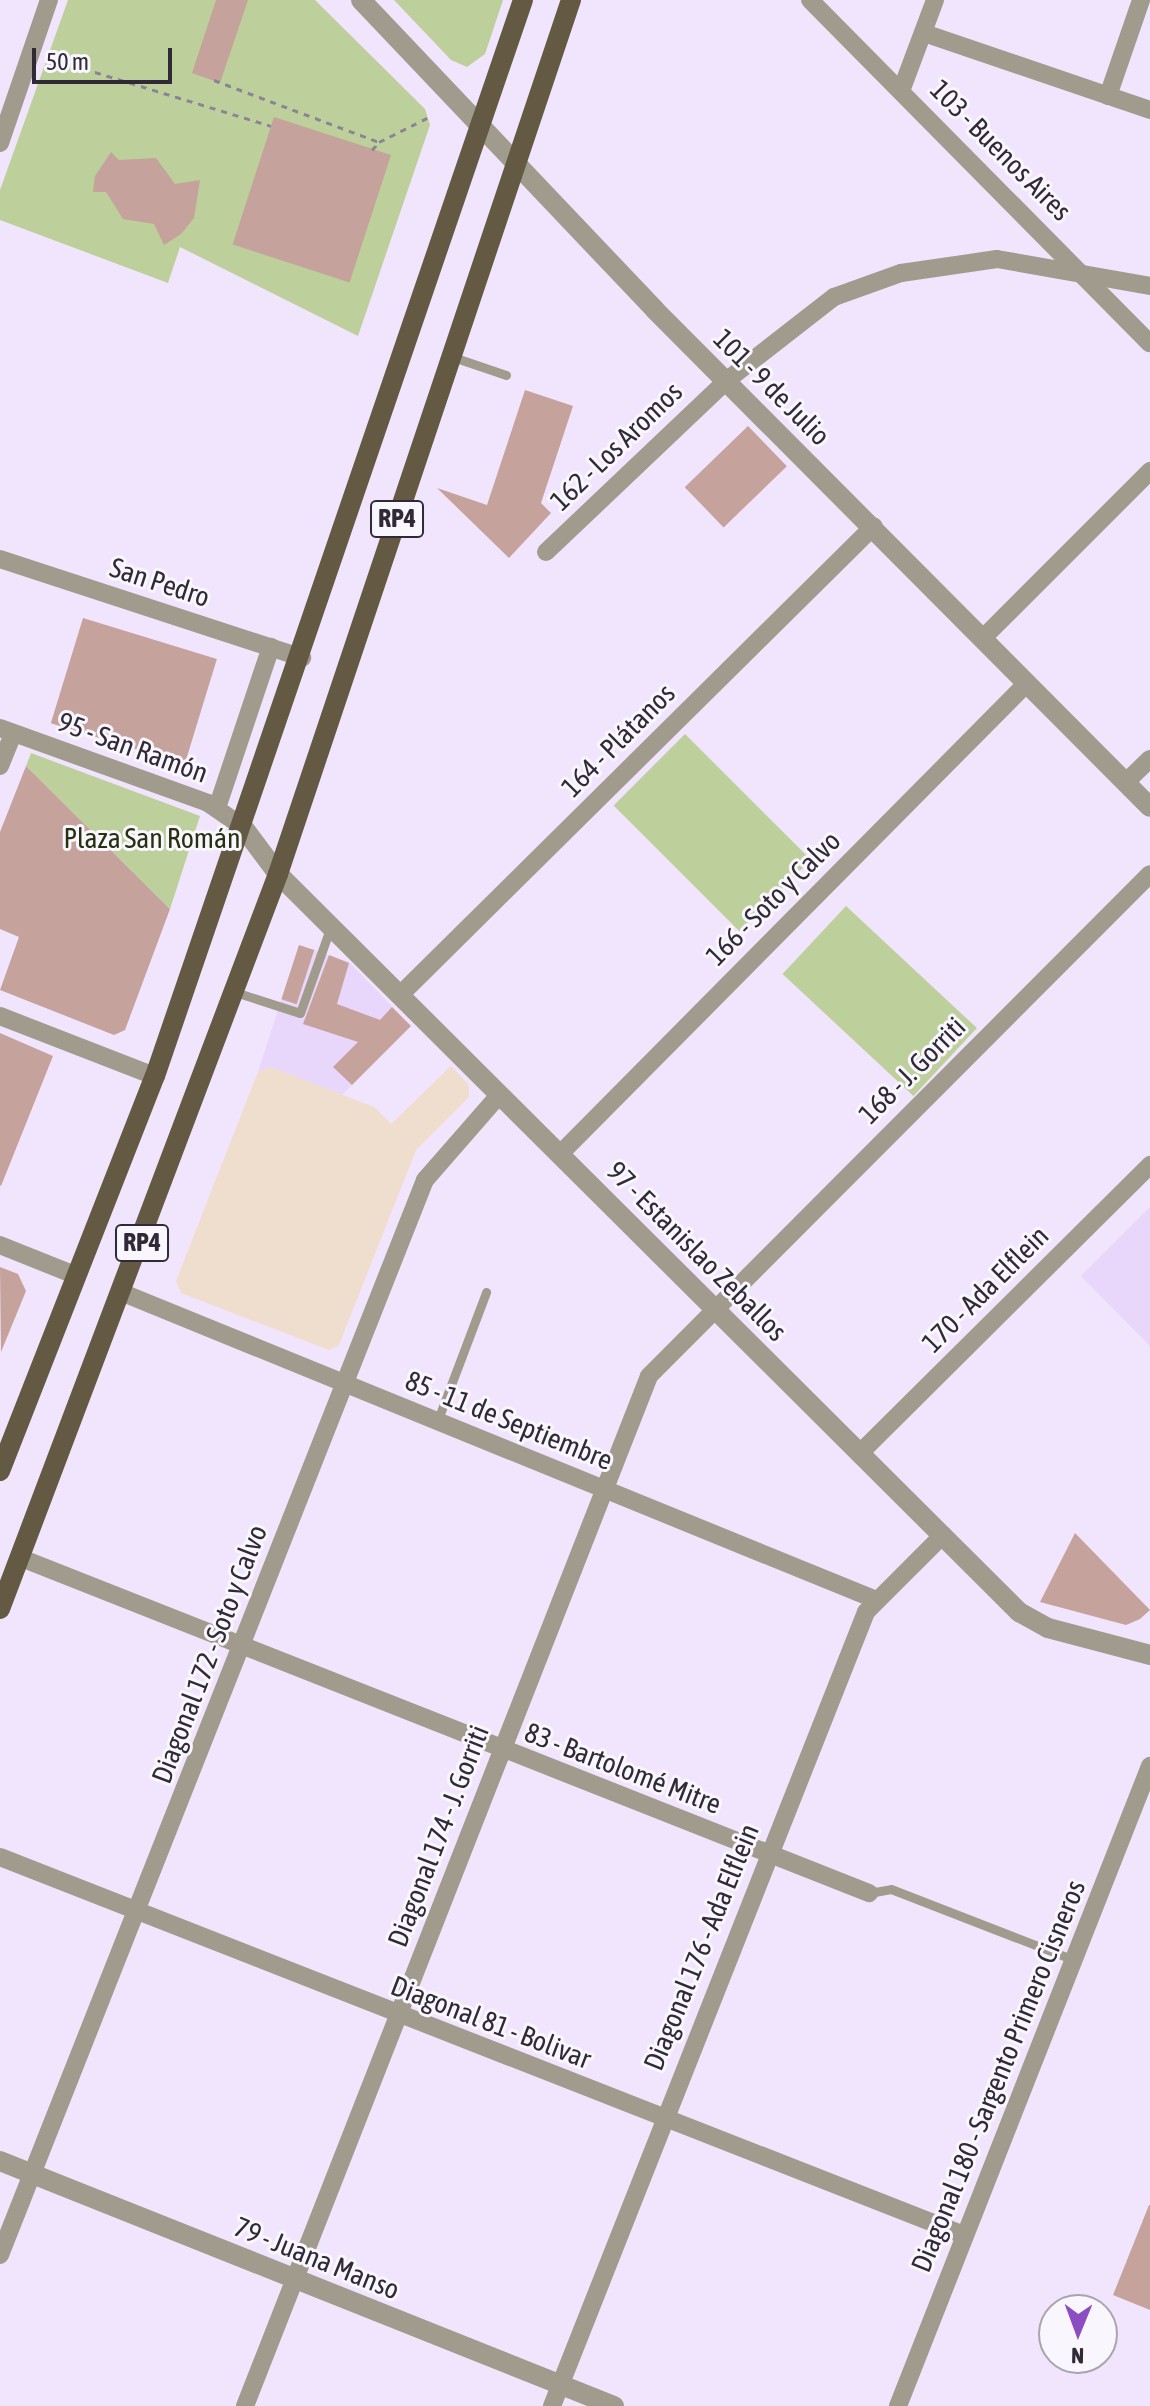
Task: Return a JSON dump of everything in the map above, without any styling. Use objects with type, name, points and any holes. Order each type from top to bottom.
[{"type":"main road","name":"RP4","points":[[0,1471],[155,1076],[302,658],[523,0]]},
{"type":"main road","name":"RP4","points":[[0,1609],[123,1293],[278,874],[571,0]]},
{"type":"street","points":[[0,143],[49,0]]},
{"type":"street","name":"101 - 9 de Julio","points":[[361,0],[480,123],[650,316],[726,381],[874,526],[1150,807]]},
{"type":"street","name":"103 - Buenos Aires","points":[[810,0],[1090,277],[1150,343]]},
{"type":"street","points":[[901,91],[935,0]]},
{"type":"street","points":[[1108,96],[1141,0]]},
{"type":"street","points":[[924,33],[1150,110]]},
{"type":"street","name":"162 - Los Aromos","points":[[546,552],[726,381],[834,297],[901,273],[997,259],[1150,286]]},
{"type":"street","points":[[984,637],[1150,471]]},
{"type":"street","name":"164 - Plátanos","points":[[401,994],[874,526]]},
{"type":"street","name":"San Pedro","points":[[0,559],[302,658]]},
{"type":"street","points":[[217,808],[271,647]]},
{"type":"street","name":"166 - Soto y Calvo","points":[[560,1154],[1027,683]]},
{"type":"street","points":[[0,766],[6,731]]},
{"type":"street","name":"95 - San Ramón","points":[[6,731],[217,808],[243,827]]},
{"type":"street","points":[[1126,782],[1150,759]]},
{"type":"street","name":"97 - Estanislao Zeballos","points":[[243,827],[278,874],[333,923],[500,1094],[1033,1623],[1150,1655]]},
{"type":"street","name":"168 - J. Gorriti","points":[[714,1306],[1150,874]]},
{"type":"street","points":[[0,1016],[155,1076]]},
{"type":"street","name":"Diagonal 172 - Soto y Calvo","points":[[0,2255],[244,1645],[425,1180],[500,1094]]},
{"type":"street","name":"170 - Ada Elflein","points":[[860,1453],[1150,1165]]},
{"type":"street","points":[[0,1245],[77,1276]]},
{"type":"street","name":"85 - 11 de Septiembre","points":[[123,1293],[874,1599]]},
{"type":"street","name":"Diagonal 174 - J. Gorriti","points":[[245,2406],[649,1376],[714,1306]]},
{"type":"street","name":"Diagonal 176 - Ada Elflein","points":[[552,2406],[663,2118],[874,1599],[943,1535]]},
{"type":"street","name":"83 - Bartolomé Mitre","points":[[21,1558],[869,1893]]},
{"type":"street","name":"Diagonal 180 - Sargento Primero Cisneros","points":[[898,2406],[1150,1766]]},
{"type":"street","name":"Diagonal 81 - Bolivar","points":[[0,1857],[398,2017],[964,2235]]},
{"type":"street","name":"79 - Juana Manso","points":[[0,2161],[614,2406]]},
{"type":"lane","points":[[451,356],[506,375]]},
{"type":"lane","points":[[235,992],[300,1013],[333,923]]},
{"type":"lane","points":[[437,1422],[486,1292]]},
{"type":"lane","name":"83 - Bartolomé Mitre","points":[[869,1893],[891,1889],[1074,1960]]},
{"type":"path","points":[[31,53],[271,126]]},
{"type":"path","points":[[214,80],[379,142]]},
{"type":"path","points":[[372,150],[379,142],[427,118]]},
{"type":"shaded area","points":[[299,945],[349,962],[411,1026],[342,1095],[271,1067],[258,1072]]},
{"type":"shaded area","points":[[451,1066],[469,1085],[469,1097],[416,1150],[339,1345],[329,1350],[181,1293],[176,1281],[258,1072],[271,1067],[374,1107],[391,1124]]},
{"type":"shaded area","points":[[1150,1207],[1150,1346],[1081,1276]]},
{"type":"green space","points":[[68,0],[315,0],[425,109],[430,125],[358,336],[180,247],[168,283],[0,220],[0,190]]},
{"type":"green space","points":[[394,0],[503,0],[485,54],[467,67],[451,60]]},
{"type":"green space","points":[[685,734],[811,860],[739,931],[614,805]]},
{"type":"green space","name":"Plaza San Román","points":[[31,753],[200,816],[170,909],[26,766]]},
{"type":"green space","points":[[846,906],[977,1028],[913,1096],[783,974]]},
{"type":"building","points":[[216,0],[248,0],[220,83],[192,73]]},
{"type":"building","points":[[274,117],[391,155],[350,282],[233,244]]},
{"type":"building","points":[[111,152],[119,160],[156,158],[175,184],[200,180],[194,218],[181,234],[164,245],[154,224],[123,219],[106,192],[93,192],[95,176]]},
{"type":"building","points":[[525,390],[573,406],[541,503],[551,513],[509,558],[437,488],[487,505]]},
{"type":"building","points":[[748,426],[787,466],[724,527],[685,487]]},
{"type":"building","points":[[83,618],[217,659],[185,764],[51,723]]},
{"type":"building","points":[[26,766],[170,909],[125,1030],[114,1035],[0,990],[19,937],[0,929],[0,832]]},
{"type":"building","points":[[299,945],[314,950],[297,1004],[281,999]]},
{"type":"building","points":[[329,955],[349,963],[337,1004],[380,1020],[392,1007],[411,1026],[352,1085],[333,1067],[358,1042],[303,1024]]},
{"type":"building","points":[[0,1033],[53,1056],[1,1186],[0,1185]]},
{"type":"building","points":[[0,1267],[18,1274],[26,1291],[1,1352]]},
{"type":"building","points":[[1075,1533],[1150,1610],[1140,1619],[1126,1625],[1040,1602]]},
{"type":"building","points":[[1149,2205],[1150,2205],[1150,2310],[1113,2294]]}]
